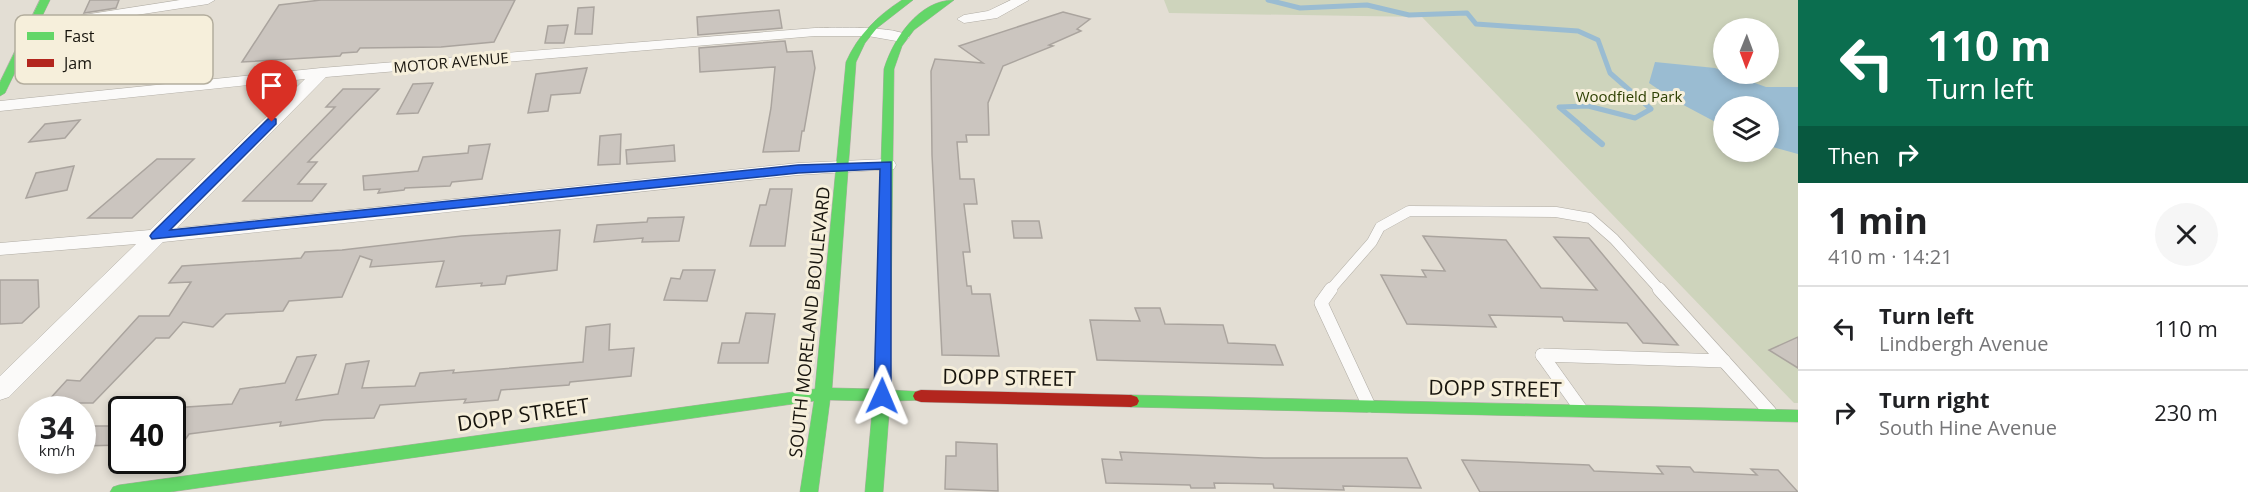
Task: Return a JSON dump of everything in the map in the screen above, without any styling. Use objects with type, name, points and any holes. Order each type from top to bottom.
[{"type":"street","points":[[38,15],[45,0]]},
{"type":"street","points":[[110,15],[208,0]]},
{"type":"street","name":"SOUTH MORELAND BOULEVARD","points":[[809,492],[823,394],[851,62],[853,53],[868,32],[892,10],[908,0]]},
{"type":"street","points":[[874,492],[882,396],[891,54],[908,28],[949,0]]},
{"type":"street","points":[[964,19],[992,15],[1022,0]]},
{"type":"street","name":"MOTOR AVENUE","points":[[0,106],[321,73],[815,32],[868,32],[902,37]]},
{"type":"street","points":[[0,93],[15,62]]},
{"type":"street","points":[[0,392],[321,73]]},
{"type":"street","points":[[0,249],[157,236],[843,166],[887,165]]},
{"type":"street","name":"DOPP STREET","points":[[118,492],[823,394],[1798,416]]},
{"type":"lane","points":[[1369,406],[1321,303],[1337,280],[1372,242],[1380,227],[1409,211],[1556,212],[1590,218],[1614,239],[1772,415]]},
{"type":"lane","points":[[1582,411],[1542,355],[1724,361]]},
{"type":"green space","name":"Woodfield Park","points":[[1164,0],[1798,0],[1798,403],[1794,403],[1422,17],[1169,13]]},
{"type":"water","points":[[1655,62],[1713,68],[1713,84],[1798,87],[1798,154],[1779,149],[1779,96],[1713,96],[1713,121],[1674,100],[1649,83]]},
{"type":"building","points":[[90,0],[119,0],[116,8],[84,13]]},
{"type":"building","points":[[321,0],[515,0],[494,42],[441,47],[360,48],[357,52],[342,53],[340,56],[242,62],[279,5]]},
{"type":"building","points":[[594,7],[592,34],[575,34],[578,8]]},
{"type":"building","points":[[779,10],[782,28],[698,35],[697,17]]},
{"type":"building","points":[[1063,12],[1090,19],[1077,29],[1081,31],[1049,45],[1053,46],[1003,66],[988,103],[989,135],[966,135],[967,142],[957,142],[960,179],[974,179],[977,204],[964,204],[970,252],[963,252],[967,286],[971,286],[972,294],[990,294],[999,356],[942,355],[932,155],[931,71],[935,59],[983,63],[959,46]]},
{"type":"building","points":[[568,25],[564,43],[545,43],[548,26]]},
{"type":"building","points":[[785,41],[787,52],[812,51],[815,68],[804,131],[802,131],[799,151],[763,152],[775,67],[700,72],[699,48]]},
{"type":"building","points":[[587,68],[580,93],[551,95],[548,111],[528,113],[536,74]]},
{"type":"building","points":[[433,83],[418,113],[397,114],[413,84]]},
{"type":"building","points":[[343,89],[379,89],[308,162],[317,162],[298,184],[326,184],[312,201],[243,201],[335,107],[326,107]]},
{"type":"building","points":[[80,120],[65,138],[29,142],[45,124]]},
{"type":"building","points":[[621,134],[620,164],[598,165],[600,136]]},
{"type":"building","points":[[490,144],[482,179],[452,182],[450,186],[405,188],[378,193],[380,189],[364,190],[363,176],[418,171],[423,157],[468,153],[469,146]]},
{"type":"building","points":[[674,145],[675,161],[627,164],[626,150]]},
{"type":"building","points":[[157,159],[194,159],[132,218],[88,218]]},
{"type":"building","points":[[74,166],[67,190],[26,198],[36,173]]},
{"type":"building","points":[[770,189],[792,189],[785,246],[750,246],[760,205],[766,205]]},
{"type":"building","points":[[684,217],[679,241],[642,242],[643,238],[594,242],[597,225],[647,222],[648,218]]},
{"type":"building","points":[[1012,221],[1039,221],[1042,238],[1014,238]]},
{"type":"building","points":[[560,230],[557,270],[507,276],[505,284],[481,286],[482,283],[436,287],[444,261],[370,267],[372,260],[360,256],[342,297],[289,301],[283,311],[226,314],[213,327],[183,322],[169,338],[156,338],[96,400],[96,396],[52,396],[67,380],[80,381],[139,316],[169,316],[191,282],[169,283],[182,266],[301,258],[305,252],[462,236]]},
{"type":"building","points":[[1423,236],[1506,240],[1541,288],[1597,290],[1554,237],[1589,238],[1678,345],[1643,343],[1627,323],[1564,321],[1562,317],[1489,315],[1496,327],[1407,324],[1381,275],[1426,277],[1422,270],[1445,271]]},
{"type":"building","points":[[683,270],[715,270],[707,301],[664,300],[671,278],[680,279]]},
{"type":"building","points":[[0,280],[38,280],[39,307],[22,323],[0,324]]},
{"type":"building","points":[[1135,308],[1160,308],[1165,324],[1223,325],[1228,343],[1275,345],[1283,365],[1097,360],[1090,320],[1140,321]]},
{"type":"building","points":[[746,313],[775,314],[768,363],[718,363],[722,343],[739,343]]},
{"type":"building","points":[[610,324],[609,350],[634,348],[631,376],[570,382],[569,385],[501,390],[498,400],[464,403],[466,399],[380,405],[374,418],[324,420],[280,426],[281,422],[189,434],[186,438],[186,407],[232,404],[240,389],[285,383],[297,357],[316,355],[296,400],[338,394],[346,364],[369,361],[362,388],[415,386],[420,373],[454,370],[453,373],[583,362],[586,327]]},
{"type":"building","points":[[1798,337],[1798,368],[1769,350]]},
{"type":"building","points":[[96,426],[108,426],[108,445],[96,446]]},
{"type":"building","points":[[956,442],[997,444],[998,491],[945,489],[946,456],[956,456]]},
{"type":"building","points":[[1120,452],[1264,458],[1407,458],[1421,488],[1343,486],[1344,490],[1274,488],[1273,484],[1214,483],[1215,488],[1191,488],[1190,485],[1106,483],[1102,459],[1122,460]]},
{"type":"building","points":[[1462,460],[1589,465],[1594,471],[1663,474],[1657,466],[1690,467],[1694,472],[1757,475],[1751,469],[1778,470],[1798,492],[1480,492]]},
{"type":"waterway","points":[[1268,0],[1300,8],[1367,5],[1409,15],[1467,13],[1476,24],[1578,31],[1598,40],[1610,73],[1651,109],[1635,118],[1588,106],[1559,107],[1585,129]]},
{"type":"waterway","points":[[1583,128],[1602,144]]},
{"type":"traffic: fast","points":[[38,15],[45,0]]},
{"type":"traffic: fast","points":[[809,492],[823,394],[851,62],[855,52],[874,26],[908,0]]},
{"type":"traffic: fast","points":[[874,492],[882,396],[889,69],[904,36],[919,20],[949,0]]},
{"type":"traffic: fast","points":[[0,93],[15,62]]},
{"type":"traffic: fast","points":[[119,492],[823,394],[921,396]]},
{"type":"traffic: fast","points":[[1131,401],[1798,416]]},
{"type":"traffic: jam","points":[[921,396],[1131,401]]},
{"type":"route","points":[[272,122],[157,236],[798,169],[887,165],[882,396]]}]
